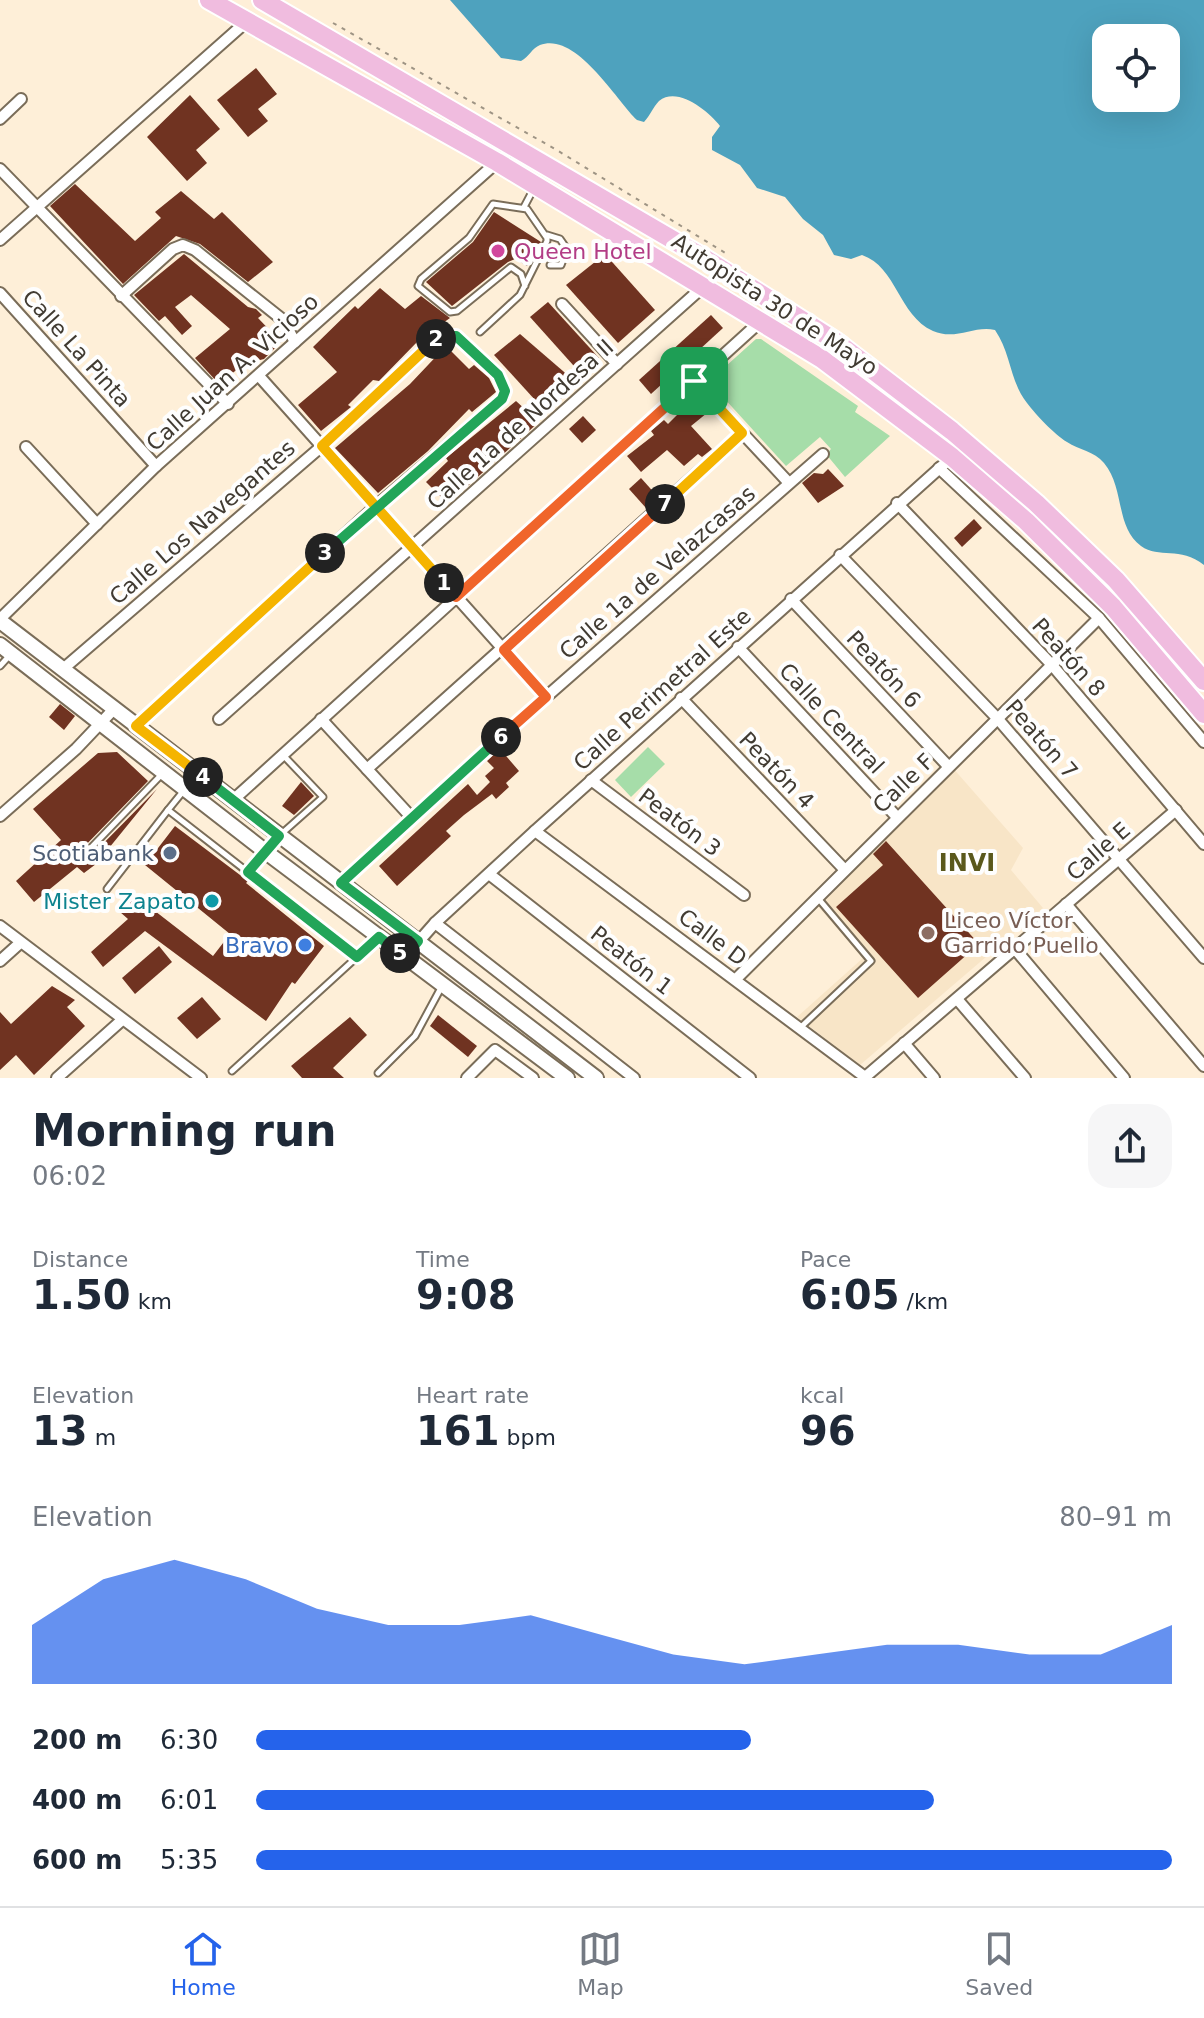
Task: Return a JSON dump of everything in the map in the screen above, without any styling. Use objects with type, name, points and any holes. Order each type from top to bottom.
[{"type":"highway","name":"Autopista 30 de Mayo","points":[[209,0],[497,162],[822,359],[945,463],[1026,521],[1113,607],[1204,714]]},
{"type":"highway","name":"Autopista 30 de Mayo","points":[[262,0],[704,258],[835,341],[952,431],[1116,580],[1204,681]]},
{"type":"main road","points":[[0,620],[113,710],[596,1078]]},
{"type":"main road","points":[[6,650],[266,852],[567,1078]]},
{"type":"street","points":[[0,240],[246,22]]},
{"type":"street","points":[[0,119],[21,99]]},
{"type":"street","name":"Calle Juan A. Vicioso","points":[[0,620],[156,466],[514,147]]},
{"type":"street","points":[[0,169],[228,404]]},
{"type":"street","points":[[121,296],[173,249],[183,245],[195,250],[283,320],[295,342]]},
{"type":"street","name":"Calle 1a de Nordesa II","points":[[219,719],[704,286]]},
{"type":"street","name":"Calle La Pinta","points":[[0,293],[156,466]]},
{"type":"street","points":[[562,304],[617,364]]},
{"type":"street","points":[[233,800],[762,320]]},
{"type":"street","name":"Calle Los Navegantes","points":[[63,669],[322,446],[439,337],[456,336],[498,375],[505,391],[502,399],[376,506]]},
{"type":"street","points":[[259,376],[546,697]]},
{"type":"street","points":[[694,381],[789,483]]},
{"type":"street","points":[[367,769],[504,650],[742,433]]},
{"type":"street","points":[[26,447],[97,524]]},
{"type":"street","name":"Calle 1a de Velazcasas","points":[[341,883],[546,697],[823,454]]},
{"type":"street","points":[[945,463],[1099,618],[1204,742]]},
{"type":"street","name":"Calle Perimetral Este","points":[[405,957],[435,923],[535,831],[945,463]]},
{"type":"street","name":"Peatón 8","points":[[897,503],[1052,665],[1204,844]]},
{"type":"street","points":[[136,726],[376,506]]},
{"type":"street","name":"Peatón 7","points":[[840,555],[997,718],[1204,958]]},
{"type":"street","name":"Peatón 6","points":[[791,599],[948,766]]},
{"type":"street","name":"Calle F","points":[[736,979],[896,816],[1099,618]]},
{"type":"street","name":"Calle Central","points":[[738,647],[896,816]]},
{"type":"street","name":"Peatón 4","points":[[681,698],[844,869]]},
{"type":"street","points":[[0,816],[113,710]]},
{"type":"street","points":[[321,719],[412,818]]},
{"type":"street","name":"Peatón 3","points":[[591,780],[744,895]]},
{"type":"street","name":"Calle E","points":[[865,1077],[1176,810]]},
{"type":"street","name":"Calle D","points":[[535,831],[865,1077]]},
{"type":"street","name":"Peatón 1","points":[[489,874],[750,1078]]},
{"type":"street","points":[[1066,904],[1204,1066]]},
{"type":"street","points":[[435,923],[634,1078]]},
{"type":"street","points":[[0,926],[201,1078]]},
{"type":"street","points":[[0,961],[20,943]]},
{"type":"street","points":[[1015,949],[1124,1078]]},
{"type":"street","points":[[957,999],[1025,1078]]},
{"type":"street","points":[[57,1078],[122,1020]]},
{"type":"street","points":[[904,1043],[934,1078]]},
{"type":"street","points":[[467,1078],[495,1050],[533,1078]]},
{"type":"lane","points":[[524,207],[535,185]]},
{"type":"lane","points":[[525,286],[521,274],[511,267],[457,311],[450,312],[417,284],[469,238],[493,204],[524,207],[547,235],[560,239],[567,249],[561,265],[550,265]]},
{"type":"lane","points":[[480,332],[525,286],[547,235]]},
{"type":"lane","points":[[0,666],[6,650]]},
{"type":"lane","points":[[248,872],[279,836],[323,797],[282,754]]},
{"type":"lane","points":[[84,855],[164,772]]},
{"type":"lane","points":[[107,889],[185,788]]},
{"type":"lane","points":[[168,810],[357,957]]},
{"type":"lane","points":[[800,1027],[870,967],[871,961],[817,897]]},
{"type":"lane","points":[[232,1071],[379,937]]},
{"type":"lane","points":[[378,1073],[415,1036],[442,985]]},
{"type":"path","points":[[325,19],[555,149],[711,243]]},
{"type":"shaded area","name":"Liceo Víctor Garrido Puello","points":[[952,767],[1023,848],[1011,870],[1043,908],[860,1065],[797,1017],[863,958],[815,903]]},
{"type":"green space","points":[[756,339],[761,339],[858,406],[855,412],[890,436],[845,477],[826,454],[831,449],[820,437],[786,466],[712,385],[716,375]]},
{"type":"green space","points":[[648,747],[665,764],[631,797],[615,780]]},
{"type":"water","points":[[450,0],[1204,0],[1204,565],[1187,556],[1148,550],[1133,538],[1123,518],[1111,473],[1096,456],[1062,439],[1031,408],[1021,395],[995,330],[941,334],[921,324],[874,261],[862,255],[851,259],[834,255],[823,235],[803,219],[785,197],[757,188],[740,165],[712,150],[712,137],[720,126],[692,102],[675,96],[667,97],[659,101],[644,122],[637,120],[594,70],[568,48],[554,43],[540,45],[521,61],[501,58]]},
{"type":"building","points":[[256,68],[277,94],[258,109],[268,121],[248,137],[217,100]]},
{"type":"building","points":[[190,95],[220,129],[196,150],[207,163],[187,181],[147,137]]},
{"type":"building","points":[[75,184],[135,241],[161,218],[155,212],[181,191],[214,219],[222,212],[273,262],[248,282],[200,244],[176,236],[123,284],[50,206]]},
{"type":"building","name":"Queen Hotel","points":[[494,212],[541,242],[527,266],[515,259],[508,262],[452,306],[426,282],[473,242]]},
{"type":"building","points":[[184,254],[248,307],[256,309],[262,315],[258,318],[281,342],[264,359],[260,360],[255,355],[219,384],[195,358],[230,329],[191,295],[175,307],[192,326],[182,335],[165,316],[159,321],[134,295]]},
{"type":"building","points":[[605,254],[655,310],[618,343],[566,285]]},
{"type":"building","points":[[380,288],[405,309],[421,296],[450,318],[419,340],[379,381],[373,380],[348,405],[351,407],[321,431],[298,405],[337,372],[313,347],[355,306],[358,309]]},
{"type":"building","points":[[548,302],[599,358],[582,375],[530,317]]},
{"type":"building","points":[[711,315],[723,328],[651,394],[639,380]]},
{"type":"building","points":[[520,334],[578,384],[546,412],[494,355]]},
{"type":"building","points":[[446,346],[469,369],[474,365],[489,378],[496,392],[472,412],[469,409],[428,451],[378,493],[335,448],[410,384]]},
{"type":"building","points":[[694,398],[707,413],[691,426],[712,449],[702,457],[698,454],[684,466],[667,450],[641,472],[627,456],[654,435],[651,431],[664,420],[668,424]]},
{"type":"building","points":[[516,401],[539,422],[451,501],[445,501],[426,482],[448,461],[446,458]]},
{"type":"building","points":[[583,416],[596,430],[582,443],[569,429]]},
{"type":"building","points":[[828,469],[844,486],[818,503],[802,483],[814,473],[823,474]]},
{"type":"building","points":[[641,478],[658,497],[646,508],[629,489]]},
{"type":"building","points":[[974,519],[982,528],[962,547],[954,538]]},
{"type":"building","points":[[60,704],[75,716],[64,730],[49,717]]},
{"type":"building","points":[[500,749],[519,771],[506,783],[509,787],[496,799],[492,794],[464,815],[446,831],[451,836],[397,886],[379,866],[468,784],[477,795],[490,782],[485,776],[494,768],[487,761]]},
{"type":"building","points":[[117,752],[148,781],[80,851],[81,859],[88,859],[157,789],[96,864],[84,873],[77,867],[34,902],[16,881],[61,840],[33,809],[98,753]]},
{"type":"building","points":[[301,782],[314,796],[294,815],[282,806]]},
{"type":"building","points":[[175,826],[248,881],[246,883],[324,946],[295,984],[292,982],[266,1021],[145,931],[103,967],[91,952],[128,919],[120,912],[133,894],[213,956],[230,934],[145,865]]},
{"type":"building","points":[[886,841],[979,944],[918,998],[836,907],[883,865],[873,854]]},
{"type":"building","points":[[159,946],[172,962],[135,994],[122,978]]},
{"type":"building","points":[[52,986],[75,1000],[67,1007],[85,1026],[34,1075],[16,1055],[0,1070],[0,1012],[11,1024]]},
{"type":"building","points":[[202,997],[221,1019],[197,1039],[177,1018]]},
{"type":"building","points":[[438,1015],[477,1046],[468,1057],[430,1026]]},
{"type":"building","points":[[350,1017],[367,1035],[333,1068],[344,1078],[302,1078],[291,1066]]},
{"type":"place","name":"Queen Hotel","points":[[498,251]]},
{"type":"place","name":"Scotiabank","points":[[170,853]]},
{"type":"place","name":"Mister Zapato","points":[[212,901]]},
{"type":"place","name":"Liceo Víctor Garrido Puello","points":[[928,933]]},
{"type":"place","name":"Bravo","points":[[305,945]]},
{"type":"district","name":"INVI","points":[[967,863]]},
{"type":"route","points":[[694,381],[456,597],[376,506],[322,446],[439,337],[456,336],[498,375],[504,383],[502,399],[376,506],[136,726],[279,836],[248,872],[357,957],[379,937],[405,957],[418,941],[341,883],[546,697],[504,650],[742,433],[694,381]]}]
